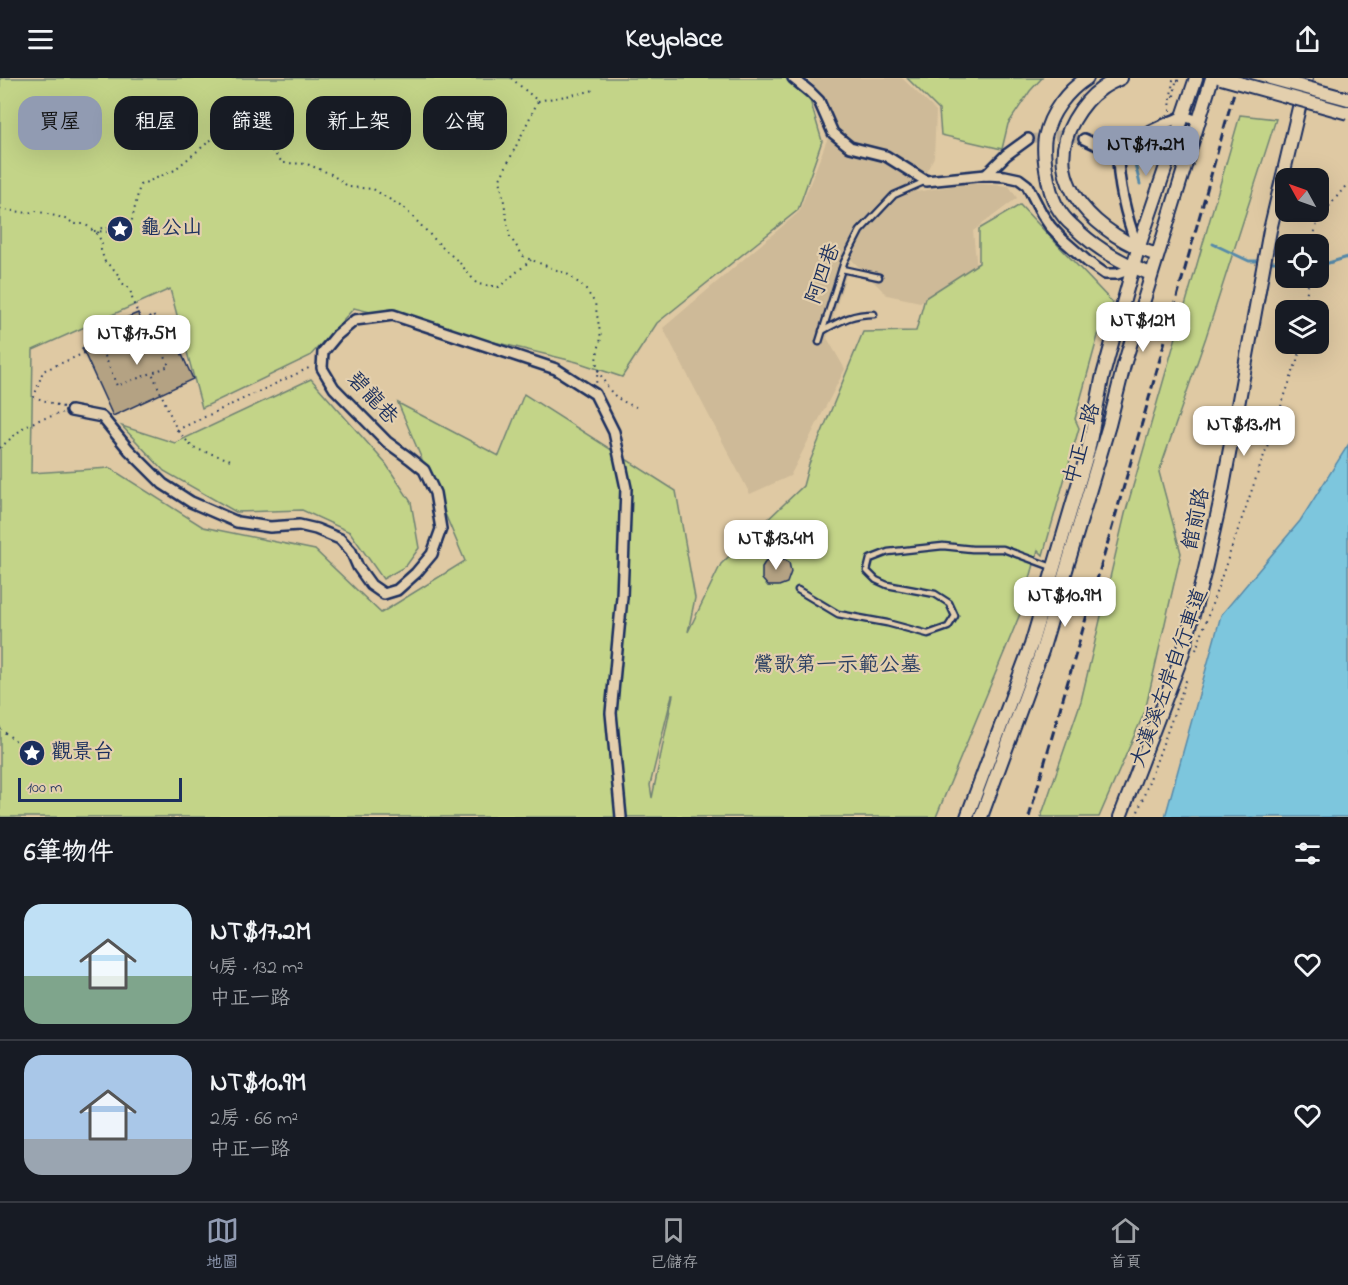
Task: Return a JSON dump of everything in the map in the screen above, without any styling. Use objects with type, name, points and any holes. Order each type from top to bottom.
[{"type":"main road","points":[[1087,78],[1076,85],[1061,102],[1045,137],[1045,165],[1056,204],[1072,225],[1110,256],[1151,274]]},
{"type":"main road","points":[[1121,78],[1101,88],[1081,107],[1068,131],[1063,148],[1064,169],[1071,192],[1087,213],[1115,235],[1138,249],[1157,255]]},
{"type":"main road","name":"中正一路","points":[[967,817],[1031,645],[1088,451],[1102,379],[1138,249],[1196,78]]},
{"type":"main road","name":"中正一路","points":[[981,817],[1042,651],[1109,425],[1124,365],[1212,78]]},
{"type":"main road","points":[[1221,78],[1348,113]]},
{"type":"main road","points":[[1270,78],[1348,99]]},
{"type":"main road","name":"館前路","points":[[1120,817],[1182,656],[1204,574],[1221,498],[1270,230],[1306,78]]},
{"type":"street","points":[[793,78],[819,101],[833,133],[850,147],[886,156],[926,181]]},
{"type":"street","points":[[1138,249],[1125,212],[1118,174],[1118,155],[1127,144],[1139,136],[1183,116],[1199,121]]},
{"type":"street","points":[[986,175],[1006,155],[1028,139]]},
{"type":"street","points":[[1084,139],[1118,155]]},
{"type":"street","name":"阿四巷","points":[[926,181],[986,175],[1019,179],[1027,185],[1050,226],[1070,246],[1105,274],[1117,274],[1134,268]]},
{"type":"street","name":"碧龍巷","points":[[71,411],[102,417],[129,450],[163,484],[191,502],[237,522],[270,527],[299,525],[340,539],[351,551],[358,567],[371,585],[384,594],[397,590],[432,554],[441,529],[435,493],[424,471],[387,442],[334,388],[322,368],[322,352],[337,335],[355,320],[393,315],[556,369],[595,394]]},
{"type":"street","points":[[595,394],[614,432],[626,488],[622,597],[611,713],[621,817]]},
{"type":"lane","name":"阿四巷","points":[[819,342],[844,262],[860,231],[894,195],[926,181]]},
{"type":"lane","points":[[842,268],[879,277]]},
{"type":"lane","points":[[822,331],[845,318],[860,314],[874,314]]},
{"type":"lane","points":[[798,590],[837,614],[887,623],[928,634],[948,627],[955,616],[949,603],[935,594],[888,585],[876,580],[867,572],[870,559],[888,552],[943,546],[1003,549],[1066,572]]},
{"type":"path","points":[[511,78],[538,101]]},
{"type":"path","points":[[1169,112],[1173,80],[1177,80]]},
{"type":"path","points":[[538,101],[594,90]]},
{"type":"path","points":[[538,101],[500,179],[510,237],[524,257],[567,274],[584,287],[595,303],[601,338],[596,360],[598,370],[609,391],[619,401],[636,407]]},
{"type":"path","points":[[94,231],[129,233],[140,185],[173,171],[217,135],[255,132],[283,163],[307,164],[331,174],[350,187],[373,189],[405,209],[459,262],[477,284],[499,287],[531,260]]},
{"type":"path","points":[[1315,234],[1318,220],[1348,183]]},
{"type":"path","points":[[0,209],[28,213],[36,211],[76,224],[85,224],[98,235],[102,243],[101,250],[105,262],[116,271],[122,283],[130,289],[142,323],[153,315],[156,321],[43,371],[34,397],[71,411]]},
{"type":"path","points":[[98,235],[100,228],[112,229]]},
{"type":"path","points":[[100,346],[117,387],[170,366],[151,323]]},
{"type":"path","name":"大漢溪左岸自行車道","points":[[1195,654],[1299,354]]},
{"type":"path","points":[[177,430],[322,362]]},
{"type":"path","points":[[595,394],[598,370]]},
{"type":"path","points":[[152,373],[177,430],[193,448],[231,460]]},
{"type":"path","points":[[0,448],[25,426],[71,411]]},
{"type":"path","name":"大漢溪左岸自行車道","points":[[1136,817],[1187,676]]},
{"type":"path","points":[[0,729],[32,753]]},
{"type":"shaded area","points":[[807,78],[902,78],[936,111],[934,157],[916,192],[969,183],[1009,186],[1017,198],[973,231],[977,270],[920,302],[887,295],[851,259],[827,338],[845,369],[790,476],[750,494],[663,328],[799,212],[834,122]]},
{"type":"green space","name":"鶯歌第一示範公墓","points":[[0,78],[788,78],[810,100],[822,141],[798,210],[657,323],[622,377],[577,362],[354,308],[310,356],[202,408],[170,289],[33,350],[31,473],[110,468],[203,527],[315,550],[381,613],[465,561],[398,403],[499,456],[524,394],[676,491],[695,598],[688,632],[721,564],[803,486],[809,464],[863,332],[916,331],[925,298],[979,263],[979,229],[1020,205],[1113,303],[1099,332],[1075,419],[1079,428],[1043,555],[1038,550],[1020,614],[936,817],[0,817]],"holes":[[[673,695],[652,798],[650,785]]]},
{"type":"green space","points":[[907,78],[1042,78],[1030,91],[1008,124],[1002,149],[941,135],[939,110]]},
{"type":"green space","points":[[1240,115],[1276,119],[1206,337],[1159,472],[1181,553],[1145,711],[1099,817],[1041,817],[1081,701],[1125,514]]},
{"type":"green space","points":[[311,379],[386,464],[411,502],[419,548],[406,566],[383,579],[350,532],[302,510],[236,512],[164,471],[122,426],[175,443]]},
{"type":"water","points":[[1348,445],[1348,817],[1165,817],[1221,615],[1300,521]]},
{"type":"building","points":[[138,313],[149,338],[170,328],[193,379],[113,416],[82,348],[106,337],[110,345],[128,337],[121,320]]},
{"type":"building","points":[[769,556],[778,556],[789,562],[791,572],[787,583],[768,586],[762,579],[762,567]]},
{"type":"waterway","points":[[1135,164],[1140,184]]},
{"type":"waterway","points":[[1213,244],[1249,261],[1261,261]]},
{"type":"waterway","points":[[1329,263],[1348,257]]},
{"type":"waterway","points":[[1268,262],[1275,262]]},
{"type":"tunnel","points":[[1028,139],[1059,135],[1084,139]]},
{"type":"railway","points":[[1029,817],[1238,78]]},
{"type":"place","name":"龜公山","points":[[120,229]]},
{"type":"place","name":"觀景台","points":[[32,753]]}]
